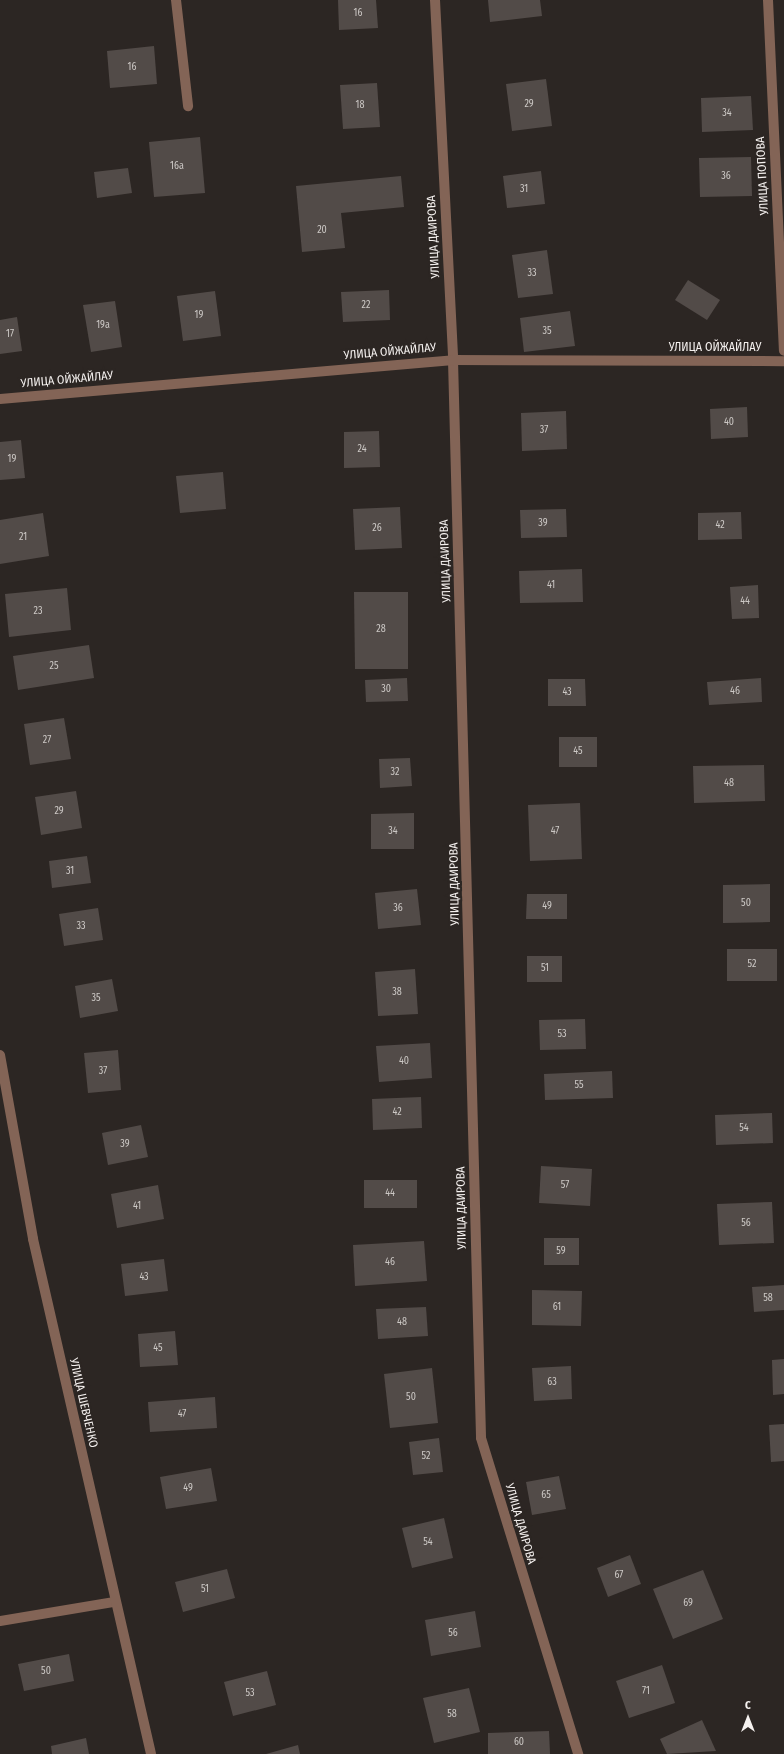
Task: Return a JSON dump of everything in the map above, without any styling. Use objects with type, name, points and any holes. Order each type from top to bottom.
[{"type":"street","points":[[176,0],[188,106]]},
{"type":"street","name":"УЛИЦА ДАИРОВА","points":[[435,0],[453,360],[481,1438],[578,1754]]},
{"type":"street","name":"УЛИЦА ПОПОВА","points":[[768,0],[784,352]]},
{"type":"street","name":"УЛИЦА ОЙЖАЙЛАУ","points":[[0,399],[453,360],[784,361]]},
{"type":"street","name":"УЛИЦА ШЕВЧЕНКО","points":[[0,1055],[33,1239],[114,1602],[151,1754]]},
{"type":"street","points":[[0,1621],[114,1602]]},
{"type":"building","points":[[338,0],[376,0],[378,28],[339,30]]},
{"type":"building","points":[[488,0],[540,0],[542,16],[490,22]]},
{"type":"building","points":[[154,46],[157,84],[110,88],[107,51]]},
{"type":"building","points":[[546,79],[552,126],[512,131],[506,84]]},
{"type":"building","points":[[377,83],[380,127],[343,129],[340,85]]},
{"type":"building","points":[[751,96],[753,130],[702,132],[701,98]]},
{"type":"building","points":[[200,137],[205,193],[154,197],[149,142]]},
{"type":"building","points":[[751,157],[752,196],[700,197],[699,158]]},
{"type":"building","points":[[128,168],[132,193],[97,198],[94,172]]},
{"type":"building","points":[[541,171],[545,204],[507,208],[503,176]]},
{"type":"building","points":[[401,176],[404,207],[341,213],[345,248],[302,252],[296,186]]},
{"type":"building","points":[[547,250],[553,294],[518,298],[512,255]]},
{"type":"building","points":[[688,280],[720,300],[707,320],[675,300]]},
{"type":"building","points":[[389,290],[390,320],[343,322],[341,292]]},
{"type":"building","points":[[215,291],[221,336],[183,341],[177,296]]},
{"type":"building","points":[[115,301],[122,347],[91,352],[83,305]]},
{"type":"building","points":[[570,311],[575,346],[524,352],[520,318]]},
{"type":"building","points":[[17,317],[22,351],[0,354],[0,320]]},
{"type":"building","points":[[747,407],[748,437],[711,439],[710,409]]},
{"type":"building","points":[[566,411],[567,449],[522,451],[521,413]]},
{"type":"building","points":[[379,431],[380,467],[344,468],[344,432]]},
{"type":"building","points":[[21,440],[25,478],[0,480],[0,442]]},
{"type":"building","points":[[223,472],[226,509],[180,513],[176,476]]},
{"type":"building","points":[[400,507],[402,548],[355,550],[353,509]]},
{"type":"building","points":[[566,509],[567,537],[521,538],[520,510]]},
{"type":"building","points":[[741,512],[742,539],[698,540],[698,513]]},
{"type":"building","points":[[43,513],[49,556],[0,564],[0,520]]},
{"type":"building","points":[[582,569],[583,602],[520,603],[519,571]]},
{"type":"building","points":[[758,585],[759,618],[732,619],[730,587]]},
{"type":"building","points":[[67,588],[71,630],[9,637],[5,594]]},
{"type":"building","points":[[354,592],[408,592],[408,669],[355,669]]},
{"type":"building","points":[[89,645],[94,678],[18,690],[13,656]]},
{"type":"building","points":[[407,678],[408,701],[366,702],[365,680]]},
{"type":"building","points":[[761,678],[762,702],[709,705],[707,682]]},
{"type":"building","points":[[548,679],[585,679],[586,706],[548,706]]},
{"type":"building","points":[[64,718],[71,759],[30,765],[24,724]]},
{"type":"building","points":[[559,737],[597,737],[597,767],[559,767]]},
{"type":"building","points":[[410,758],[412,786],[380,788],[379,759]]},
{"type":"building","points":[[764,765],[765,801],[694,803],[693,766]]},
{"type":"building","points":[[76,791],[82,828],[41,835],[35,797]]},
{"type":"building","points":[[580,803],[582,859],[530,861],[528,805]]},
{"type":"building","points":[[414,813],[414,849],[371,849],[371,814]]},
{"type":"building","points":[[87,856],[91,883],[52,888],[49,861]]},
{"type":"building","points":[[770,884],[770,922],[723,923],[723,885]]},
{"type":"building","points":[[417,889],[421,925],[378,929],[375,893]]},
{"type":"building","points":[[527,894],[567,894],[567,919],[526,919]]},
{"type":"building","points":[[98,908],[103,940],[64,946],[59,914]]},
{"type":"building","points":[[727,949],[777,949],[777,981],[727,981]]},
{"type":"building","points":[[527,956],[562,956],[562,982],[527,982]]},
{"type":"building","points":[[415,969],[418,1014],[378,1016],[375,972]]},
{"type":"building","points":[[112,979],[118,1011],[80,1018],[75,986]]},
{"type":"building","points":[[585,1019],[586,1049],[540,1050],[539,1020]]},
{"type":"building","points":[[430,1043],[432,1078],[379,1082],[376,1046]]},
{"type":"building","points":[[118,1050],[121,1090],[88,1093],[84,1053]]},
{"type":"building","points":[[612,1071],[613,1098],[545,1100],[544,1074]]},
{"type":"building","points":[[421,1097],[422,1128],[373,1130],[372,1099]]},
{"type":"building","points":[[772,1113],[773,1143],[716,1145],[715,1115]]},
{"type":"building","points":[[141,1125],[148,1157],[108,1165],[102,1133]]},
{"type":"building","points":[[541,1166],[592,1169],[590,1206],[539,1203]]},
{"type":"building","points":[[364,1180],[417,1180],[417,1208],[364,1208]]},
{"type":"building","points":[[158,1185],[164,1219],[117,1228],[111,1194]]},
{"type":"building","points":[[772,1202],[774,1243],[719,1245],[717,1204]]},
{"type":"building","points":[[544,1238],[579,1238],[579,1265],[544,1265]]},
{"type":"building","points":[[424,1241],[427,1281],[355,1286],[353,1245]]},
{"type":"building","points":[[164,1259],[168,1291],[125,1296],[121,1264]]},
{"type":"building","points":[[784,1285],[784,1310],[754,1312],[752,1287]]},
{"type":"building","points":[[532,1290],[582,1291],[581,1326],[532,1325]]},
{"type":"building","points":[[426,1307],[428,1336],[378,1339],[376,1309]]},
{"type":"building","points":[[175,1331],[178,1365],[140,1367],[138,1334]]},
{"type":"building","points":[[784,1359],[784,1394],[773,1395],[772,1360]]},
{"type":"building","points":[[571,1366],[572,1399],[534,1401],[532,1368]]},
{"type":"building","points":[[432,1368],[438,1423],[390,1428],[384,1374]]},
{"type":"building","points":[[215,1397],[217,1428],[150,1432],[148,1402]]},
{"type":"building","points":[[784,1424],[784,1461],[771,1462],[769,1425]]},
{"type":"building","points":[[439,1438],[443,1472],[413,1475],[409,1442]]},
{"type":"building","points":[[211,1468],[217,1501],[166,1509],[160,1477]]},
{"type":"building","points":[[559,1476],[566,1509],[532,1515],[526,1482]]},
{"type":"building","points":[[444,1518],[453,1558],[412,1568],[402,1528]]},
{"type":"building","points":[[630,1555],[641,1584],[608,1597],[597,1568]]},
{"type":"building","points":[[227,1569],[235,1598],[183,1612],[175,1582]]},
{"type":"building","points":[[703,1570],[723,1619],[673,1639],[653,1589]]},
{"type":"building","points":[[475,1611],[481,1647],[431,1656],[425,1620]]},
{"type":"building","points":[[69,1654],[74,1681],[24,1691],[18,1664]]},
{"type":"building","points":[[662,1665],[675,1703],[629,1718],[616,1681]]},
{"type":"building","points":[[267,1671],[276,1705],[233,1716],[224,1682]]},
{"type":"building","points":[[469,1688],[480,1732],[434,1743],[423,1698]]},
{"type":"building","points":[[702,1720],[716,1751],[667,1754],[660,1739]]},
{"type":"building","points":[[549,1731],[550,1754],[488,1754],[488,1733]]},
{"type":"building","points":[[86,1738],[89,1754],[52,1754],[51,1746]]},
{"type":"building","points":[[298,1745],[300,1754],[266,1754]]}]
